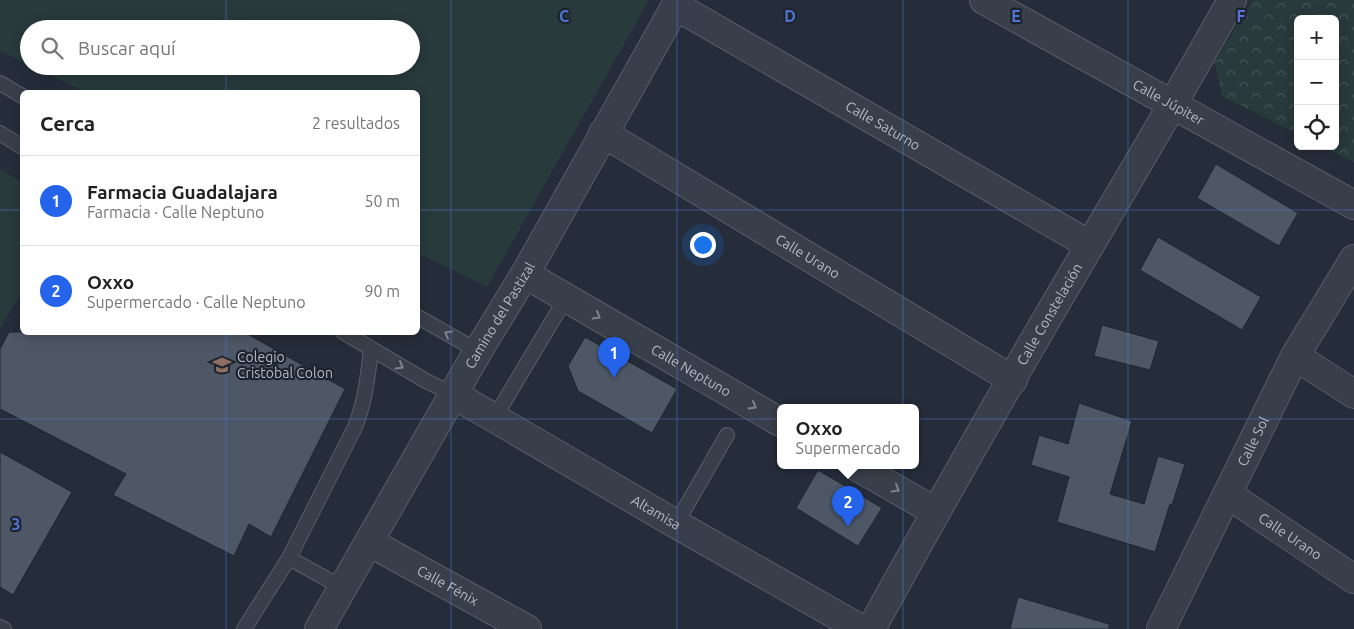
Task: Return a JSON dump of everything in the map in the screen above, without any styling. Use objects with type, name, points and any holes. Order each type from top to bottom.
[{"type":"street","name":"Calle Júpiter","points":[[984,0],[1354,205]]},
{"type":"street","name":"Calle Constelación","points":[[870,629],[1090,245],[1174,104],[1232,0]]},
{"type":"street","name":"Camino del Pastizal","points":[[319,629],[524,274],[677,3]]},
{"type":"street","name":"Calle Saturno","points":[[677,3],[1090,245]]},
{"type":"street","name":"Calle Urano","points":[[603,134],[1012,380]]},
{"type":"street","name":"Calle Sol","points":[[1161,629],[1295,356],[1354,259]]},
{"type":"street","name":"Calle Neptuno","points":[[524,274],[777,420]]},
{"type":"street","points":[[1295,356],[1354,394]]},
{"type":"street","name":"Altamisa","points":[[453,394],[860,629]]},
{"type":"street","points":[[861,469],[936,512]]},
{"type":"street","name":"Calle Urano","points":[[1227,494],[1354,579]]},
{"type":"street","name":"Calle Fénix","points":[[369,542],[526,629]]},
{"type":"lane","points":[[0,83],[20,95]]},
{"type":"lane","points":[[0,134],[20,146]]},
{"type":"lane","points":[[495,417],[566,298]]},
{"type":"lane","points":[[420,318],[478,352]]},
{"type":"lane","points":[[348,335],[426,381],[453,394]]},
{"type":"lane","points":[[244,629],[289,558],[358,420],[365,396],[371,349]]},
{"type":"lane","points":[[676,524],[728,435]]},
{"type":"lane","points":[[289,558],[343,588]]},
{"type":"lane","points":[[0,627],[4,629]]},
{"type":"green space","points":[[0,0],[649,0],[487,287],[420,254],[420,90],[81,90],[50,75],[420,75],[420,20],[20,20],[20,61],[0,51]]},
{"type":"green space","points":[[1252,0],[1354,0],[1354,162],[1330,150],[1339,150],[1339,15],[1294,15],[1294,132],[1222,96],[1215,62]]},
{"type":"green space","points":[[0,169],[20,181],[20,294],[0,329]]},
{"type":"building","points":[[1216,164],[1298,213],[1279,246],[1197,198]]},
{"type":"building","points":[[1158,237],[1261,297],[1242,330],[1140,270]]},
{"type":"building","points":[[1102,325],[1159,341],[1150,370],[1094,356]]},
{"type":"building","points":[[9,332],[20,332],[20,335],[249,335],[345,389],[271,537],[249,524],[234,556],[113,495],[126,474],[0,409],[0,349]]},
{"type":"building","points":[[585,337],[677,389],[652,433],[578,391],[568,366]]},
{"type":"building","points":[[1079,403],[1132,421],[1110,494],[1144,504],[1158,456],[1185,464],[1155,552],[1057,522],[1069,477],[1031,465],[1039,435],[1068,444]]},
{"type":"building","points":[[0,452],[72,492],[13,595],[0,587]]},
{"type":"building","points":[[818,470],[882,508],[858,546],[796,508]]},
{"type":"building","points":[[1018,597],[1109,624],[1109,629],[1010,629]]},
{"type":"place","name":"Colegio Cristobal Colon","points":[[222,365]]},
{"type":"place","name":"Farmacia Guadalajara","points":[[614,378]]},
{"type":"place","name":"Oxxo","points":[[848,527]]}]
